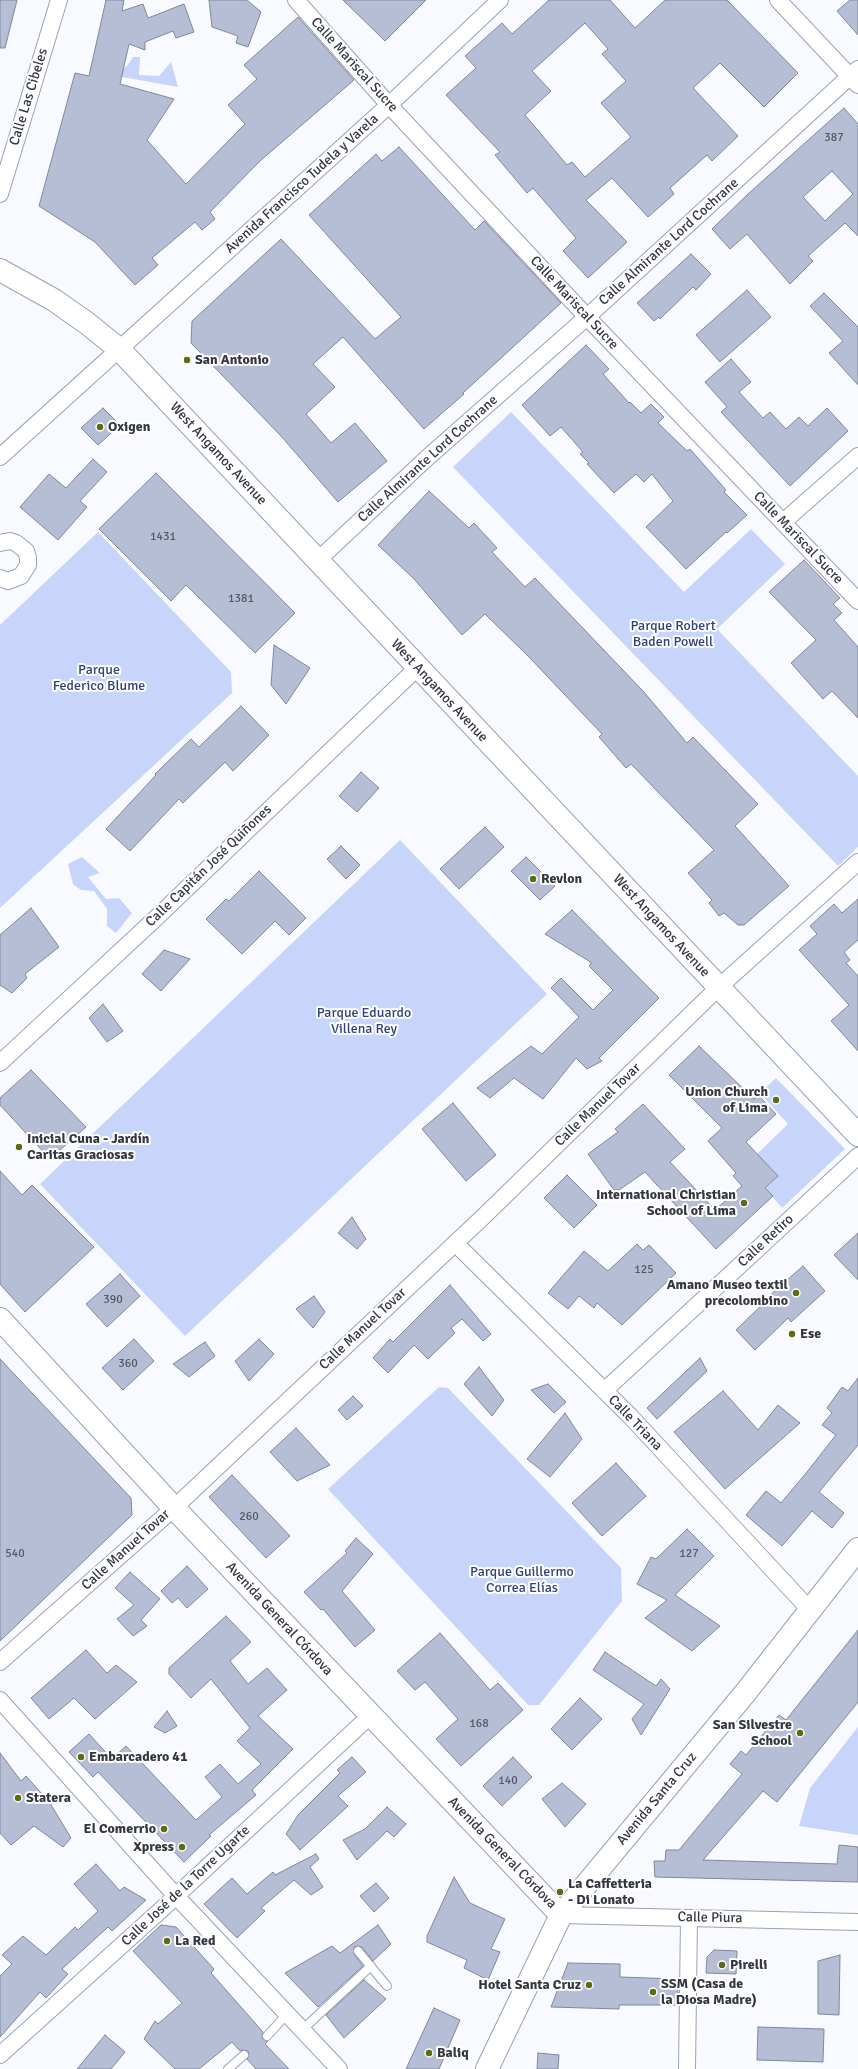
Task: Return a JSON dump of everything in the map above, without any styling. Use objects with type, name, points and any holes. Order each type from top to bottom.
[{"type":"street","name":"Calle Las Cibeles","points":[[0,194],[59,0]]},
{"type":"street","name":"Calle Mariscal Sucre","points":[[296,0],[389,105],[587,317],[858,601]]},
{"type":"street","name":"Avenida Francisco Tudela y Varela","points":[[0,457],[389,105],[500,0]]},
{"type":"street","points":[[778,0],[855,77]]},
{"type":"street","name":"Calle Almirante Lord Cochrane","points":[[318,560],[427,458],[855,77]]},
{"type":"street","name":"West Angamos Avenue","points":[[0,270],[54,300],[88,324],[119,349],[318,560],[417,668],[857,1132]]},
{"type":"street","points":[[783,522],[858,456]]},
{"type":"street","points":[[0,543],[10,541],[16,543],[26,551],[28,565],[21,576],[8,580],[0,578]]},
{"type":"street","name":"Calle Capitán José Quiñones","points":[[0,1063],[155,919],[417,668]]},
{"type":"street","name":"Calle Manuel Tovar","points":[[0,1662],[174,1508],[455,1243],[719,987],[858,862]]},
{"type":"street","name":"Calle Retiro","points":[[604,1390],[858,1156]]},
{"type":"street","name":"Calle Triana","points":[[455,1243],[631,1417],[810,1610]]},
{"type":"street","name":"Avenida General Córdova","points":[[0,1319],[174,1508],[561,1915]]},
{"type":"street","name":"Avenida Santa Cruz","points":[[487,2069],[561,1915],[746,1692],[858,1549]]},
{"type":"street","points":[[0,1700],[176,1896],[339,2069]]},
{"type":"street","name":"Calle José de la Torre Ugarte","points":[[0,2055],[176,1896],[371,1715]]},
{"type":"street","name":"Calle Piura","points":[[561,1915],[858,1922]]},
{"type":"street","points":[[687,2069],[689,1918]]},
{"type":"lane","points":[[358,1951],[372,1966],[387,1986]]},
{"type":"lane","points":[[302,2030],[372,1966]]},
{"type":"lane","points":[[267,2036],[287,2014]]},
{"type":"lane","points":[[228,2069],[244,2055]]},
{"type":"green space","points":[[133,57],[140,57],[139,75],[159,76],[171,62],[178,87],[111,75],[127,66]]},
{"type":"green space","name":"Parque Robert Baden Powell","points":[[511,412],[684,592],[751,529],[785,564],[717,629],[858,776],[858,847],[838,866],[453,467]]},
{"type":"green space","name":"Parque Federico Blume","points":[[98,532],[231,672],[232,693],[0,908],[0,625]]},
{"type":"green space","name":"Parque Eduardo Villena Rey","points":[[400,840],[547,994],[185,1336],[40,1184]]},
{"type":"green space","points":[[82,857],[100,873],[88,877],[106,899],[119,898],[132,913],[116,933],[107,926],[107,909],[94,891],[81,890],[73,884],[68,864]]},
{"type":"green space","points":[[776,1078],[845,1149],[782,1208],[765,1188],[778,1176],[757,1154],[788,1124],[760,1093]]},
{"type":"green space","name":"Parque Guillermo Correa Elías","points":[[439,1387],[448,1388],[621,1568],[622,1601],[539,1705],[528,1705],[328,1489]]},
{"type":"green space","points":[[858,1727],[858,1835],[799,1826],[810,1788]]},
{"type":"building","points":[[0,0],[17,0],[5,48],[0,48]]},
{"type":"building","points":[[106,0],[124,0],[122,11],[143,4],[148,18],[184,4],[194,32],[176,38],[173,31],[145,42],[145,50],[129,44],[120,84],[174,99],[147,140],[186,184],[245,124],[228,105],[257,79],[244,65],[298,17],[354,80],[260,161],[210,212],[215,219],[202,230],[195,222],[152,258],[158,265],[135,285],[95,242],[39,206],[75,73],[89,76]]},
{"type":"building","points":[[209,0],[247,0],[261,12],[248,47],[236,43],[238,36],[212,27]]},
{"type":"building","points":[[343,0],[426,0],[385,41]]},
{"type":"building","points":[[549,0],[610,0],[635,28],[665,0],[727,0],[798,73],[764,107],[720,63],[693,88],[738,136],[712,161],[707,155],[670,188],[674,194],[648,217],[612,178],[586,200],[627,242],[588,278],[563,251],[576,238],[533,188],[527,193],[495,155],[500,152],[446,95],[476,68],[465,56],[502,23],[512,34]],"holes":[[[585,23],[608,49],[602,54],[626,81],[601,103],[631,137],[585,177],[572,162],[567,165],[525,115],[551,91],[532,71]]]},
{"type":"building","points":[[850,0],[858,0],[858,35],[837,11]]},
{"type":"building","points":[[844,108],[858,124],[858,236],[845,223],[808,256],[813,261],[790,284],[747,234],[730,249],[712,229],[748,194]],"holes":[[[832,171],[853,194],[825,221],[803,197]]]},
{"type":"building","points":[[399,147],[475,230],[484,221],[561,303],[463,393],[464,394],[424,429],[343,337],[313,364],[335,387],[306,414],[331,443],[355,423],[387,461],[338,502],[281,436],[191,343],[192,321],[281,239],[375,339],[401,317],[309,215],[376,154],[382,161]]},
{"type":"building","points":[[691,254],[711,274],[696,290],[693,287],[660,319],[659,317],[654,321],[637,303]]},
{"type":"building","points":[[747,290],[771,317],[720,362],[696,335]]},
{"type":"building","points":[[824,293],[858,327],[858,385],[829,353],[843,341],[810,306]]},
{"type":"building","points":[[586,345],[609,369],[603,374],[629,403],[630,402],[641,413],[651,404],[664,417],[658,423],[687,451],[690,449],[726,490],[724,492],[747,515],[686,569],[646,527],[673,501],[652,474],[644,482],[636,474],[614,493],[587,464],[589,463],[580,454],[583,452],[561,427],[550,436],[522,405]]},
{"type":"building","points":[[731,359],[751,382],[739,392],[763,418],[770,412],[786,429],[799,417],[808,426],[827,408],[848,431],[790,486],[721,412],[727,407],[705,382]]},
{"type":"building","name":"Oxigen","points":[[103,408],[120,425],[98,445],[81,428]]},
{"type":"building","points":[[93,459],[107,472],[80,501],[87,507],[58,540],[20,507],[49,474],[66,488]]},
{"type":"building","points":[[156,473],[295,613],[255,653],[186,585],[171,601],[99,529]]},
{"type":"building","points":[[429,491],[469,528],[474,523],[497,548],[492,552],[525,587],[535,578],[643,691],[687,743],[693,737],[758,804],[735,826],[789,886],[744,925],[738,925],[724,913],[719,916],[709,903],[712,900],[688,873],[714,850],[631,764],[626,768],[599,737],[602,734],[528,656],[485,614],[462,635],[414,579],[378,545]]},
{"type":"building","points":[[804,560],[840,598],[833,604],[842,613],[834,620],[858,647],[858,718],[832,691],[823,699],[791,663],[816,640],[769,592]]},
{"type":"building","points":[[274,645],[310,668],[286,704],[271,685]]},
{"type":"building","points":[[241,706],[269,735],[233,771],[225,762],[183,803],[179,799],[130,851],[106,829],[156,775],[155,774],[191,739],[199,747]]},
{"type":"building","points":[[361,772],[379,788],[357,812],[339,796]]},
{"type":"building","points":[[485,827],[504,847],[459,889],[440,869]]},
{"type":"building","points":[[341,846],[360,865],[346,879],[327,859]]},
{"type":"building","name":"Revlon","points":[[526,857],[555,886],[540,900],[511,871]]},
{"type":"building","points":[[259,871],[306,918],[289,935],[275,921],[242,954],[206,919],[226,899],[229,901]]},
{"type":"building","points":[[858,899],[858,940],[844,952],[850,960],[846,963],[858,976],[858,1051],[831,1021],[849,1005],[799,950],[817,934],[810,926],[834,904],[842,913]]},
{"type":"building","points":[[31,908],[59,947],[25,974],[27,978],[12,993],[0,985],[0,935]]},
{"type":"building","points":[[572,910],[659,998],[599,1058],[602,1061],[587,1069],[576,1058],[543,1099],[514,1078],[490,1098],[477,1088],[531,1046],[542,1054],[579,1017],[551,988],[561,978],[593,1010],[613,990],[589,966],[592,963],[545,934]]},
{"type":"building","points":[[164,950],[190,959],[161,991],[142,974]]},
{"type":"building","points":[[103,1004],[123,1031],[107,1042],[89,1018]]},
{"type":"building","points":[[699,1046],[754,1099],[758,1095],[776,1114],[746,1142],[778,1176],[765,1188],[773,1196],[716,1249],[645,1172],[619,1190],[614,1190],[588,1154],[618,1132],[615,1129],[643,1104],[685,1149],[670,1162],[715,1210],[742,1186],[733,1176],[736,1173],[708,1141],[722,1128],[669,1075]]},
{"type":"building","points":[[31,1070],[86,1127],[50,1159],[0,1105],[0,1098]]},
{"type":"building","points":[[453,1103],[496,1155],[466,1181],[422,1129]]},
{"type":"building","points":[[0,1171],[22,1195],[32,1185],[94,1247],[25,1312],[0,1284]]},
{"type":"building","points":[[567,1175],[597,1205],[574,1228],[544,1198]]},
{"type":"building","points":[[352,1217],[366,1239],[357,1249],[338,1233]]},
{"type":"building","points":[[858,1233],[858,1280],[834,1255]]},
{"type":"building","points":[[637,1244],[643,1250],[649,1245],[676,1273],[622,1325],[597,1303],[594,1308],[579,1296],[568,1309],[548,1293],[584,1251],[608,1271]]},
{"type":"building","points":[[803,1266],[825,1291],[791,1322],[788,1318],[755,1350],[736,1330],[769,1298],[768,1297]]},
{"type":"building","points":[[120,1274],[140,1296],[107,1327],[86,1304]]},
{"type":"building","points":[[450,1285],[491,1334],[483,1341],[462,1319],[451,1328],[455,1333],[428,1359],[414,1345],[388,1373],[373,1358],[390,1339],[393,1342]]},
{"type":"building","points":[[314,1296],[325,1312],[313,1328],[296,1309]]},
{"type":"building","points":[[134,1339],[154,1361],[123,1390],[102,1368]]},
{"type":"building","points":[[259,1339],[274,1354],[249,1381],[235,1361]]},
{"type":"building","points":[[205,1342],[215,1356],[189,1377],[173,1364]]},
{"type":"building","points":[[700,1358],[707,1371],[657,1419],[647,1408]]},
{"type":"building","points":[[0,1359],[131,1498],[132,1515],[0,1641]]},
{"type":"building","points":[[479,1367],[504,1400],[492,1416],[464,1384]]},
{"type":"building","points":[[858,1378],[858,1445],[819,1492],[844,1513],[832,1528],[812,1511],[782,1546],[746,1515],[766,1491],[781,1503],[807,1472],[836,1435],[822,1425],[832,1413],[827,1408],[842,1387],[848,1391]]},
{"type":"building","points":[[548,1384],[566,1402],[554,1413],[531,1390]]},
{"type":"building","points":[[723,1391],[758,1430],[778,1405],[800,1423],[725,1489],[674,1432]]},
{"type":"building","points":[[353,1396],[363,1406],[347,1420],[338,1410]]},
{"type":"building","points":[[565,1413],[582,1439],[550,1477],[527,1459]]},
{"type":"building","points":[[296,1428],[330,1465],[297,1481],[270,1452]]},
{"type":"building","points":[[616,1463],[646,1496],[602,1536],[572,1503]]},
{"type":"building","points":[[232,1475],[290,1536],[266,1558],[209,1497]]},
{"type":"building","points":[[687,1529],[714,1556],[675,1595],[720,1626],[692,1651],[645,1618],[667,1600],[637,1584],[651,1557],[656,1559]]},
{"type":"building","points":[[356,1538],[373,1554],[342,1591],[375,1630],[355,1647],[323,1609],[321,1610],[304,1592],[347,1553],[345,1551]]},
{"type":"building","points":[[187,1566],[208,1589],[187,1608],[178,1598],[172,1603],[161,1591]]},
{"type":"building","points":[[130,1572],[160,1599],[141,1620],[147,1626],[133,1636],[117,1619],[134,1605],[115,1588]]},
{"type":"building","points":[[226,1616],[251,1642],[230,1661],[248,1684],[267,1668],[287,1690],[258,1716],[293,1749],[252,1790],[256,1795],[209,1835],[211,1836],[184,1862],[98,1772],[93,1777],[69,1752],[89,1734],[112,1759],[126,1746],[196,1820],[222,1797],[205,1777],[220,1764],[238,1784],[261,1764],[237,1741],[250,1728],[211,1679],[191,1698],[169,1674],[169,1668]]},
{"type":"building","points":[[858,1630],[858,1702],[777,1802],[763,1791],[703,1860],[837,1864],[839,1845],[858,1847],[858,1882],[655,1877],[654,1861],[665,1861],[666,1850],[679,1850],[742,1774],[730,1764],[741,1751],[746,1755],[779,1715],[786,1720]]},
{"type":"building","points":[[440,1633],[490,1690],[498,1683],[523,1710],[461,1766],[436,1739],[458,1719],[425,1682],[415,1690],[397,1671]]},
{"type":"building","points":[[86,1650],[107,1673],[116,1665],[137,1682],[95,1719],[74,1698],[49,1719],[31,1698]]},
{"type":"building","points":[[605,1652],[656,1686],[661,1679],[670,1689],[641,1735],[632,1719],[644,1704],[593,1670]]},
{"type":"building","points":[[580,1698],[602,1719],[572,1750],[551,1729]]},
{"type":"building","points":[[167,1711],[177,1726],[165,1733],[154,1727]]},
{"type":"building","points":[[0,1753],[21,1781],[26,1776],[50,1803],[71,1838],[63,1847],[34,1826],[11,1845],[0,1833]]},
{"type":"building","points":[[352,1757],[366,1772],[338,1796],[348,1806],[300,1850],[286,1834],[298,1815],[340,1773],[337,1770]]},
{"type":"building","points":[[513,1757],[532,1777],[502,1806],[483,1786]]},
{"type":"building","points":[[562,1783],[586,1804],[565,1827],[542,1799]]},
{"type":"building","points":[[387,1807],[406,1824],[394,1837],[387,1831],[357,1860],[343,1840],[365,1829]]},
{"type":"building","points":[[316,1854],[319,1859],[310,1867],[323,1887],[311,1895],[294,1880],[261,1908],[265,1911],[237,1938],[204,1904],[232,1878],[247,1894],[273,1872],[275,1875]]},
{"type":"building","points":[[96,1864],[120,1891],[124,1887],[146,1900],[112,1931],[108,1927],[62,1969],[68,1974],[46,1998],[40,1992],[0,2037],[0,1976],[12,1964],[2,1955],[23,1936],[46,1955],[75,1927],[78,1930],[98,1911],[74,1884]]},
{"type":"building","points":[[454,1877],[470,1903],[505,1919],[491,1949],[500,1952],[488,1980],[464,1968],[467,1960],[427,1942],[427,1936]]},
{"type":"building","points":[[376,1883],[389,1898],[374,1912],[360,1896]]},
{"type":"building","points":[[161,1925],[176,1927],[214,1969],[211,1973],[263,2032],[262,2038],[268,2041],[265,2044],[289,2069],[256,2069],[247,2059],[249,2054],[248,2051],[240,2051],[232,2042],[199,2069],[175,2069],[144,2039],[155,2021],[158,2024],[182,2003],[133,1951]]},
{"type":"building","points":[[378,1925],[391,1944],[373,1961],[362,1947],[354,1947],[354,1954],[363,1966],[318,2007],[285,1973],[332,1946],[340,1953]]},
{"type":"building","name":"Pirelli","points":[[714,1950],[737,1951],[736,1974],[706,1973],[707,1957]]},
{"type":"building","points":[[840,1955],[839,2015],[818,2014],[818,1961]]},
{"type":"building","name":"Hotel Santa Cruz","points":[[568,1963],[620,1964],[620,1977],[678,1979],[678,2005],[619,2005],[619,2009],[551,2007]]},
{"type":"building","points":[[364,1980],[386,1999],[344,2038],[326,2015]]},
{"type":"building","points":[[434,2008],[460,2020],[439,2069],[406,2069]]},
{"type":"building","points":[[758,2027],[824,2029],[823,2062],[757,2060]]},
{"type":"building","points":[[105,2035],[125,2052],[111,2069],[77,2069]]},
{"type":"building","points":[[538,2053],[559,2055],[558,2069],[537,2069]]},
{"type":"place","name":"San Antonio","points":[[187,360]]},
{"type":"place","name":"Oxigen","points":[[100,427]]},
{"type":"place","name":"Revlon","points":[[533,879]]},
{"type":"place","name":"Union Church of Lima","points":[[776,1100]]},
{"type":"place","name":"Inicial Cuna - Jardín Caritas Graciosas","points":[[19,1147]]},
{"type":"place","name":"International Christian School of Lima","points":[[744,1203]]},
{"type":"place","name":"Amano Museo textil precolombino","points":[[796,1293]]},
{"type":"place","name":"Ese","points":[[792,1334]]},
{"type":"place","name":"San Silvestre School","points":[[800,1733]]},
{"type":"place","name":"Embarcadero 41","points":[[81,1757]]},
{"type":"place","name":"Statera","points":[[18,1798]]},
{"type":"place","name":"El Comerrio","points":[[164,1829]]},
{"type":"place","name":"Xpress","points":[[182,1847]]},
{"type":"place","name":"La Caffetteria - Di Lonato","points":[[560,1892]]},
{"type":"place","name":"La Red","points":[[167,1941]]},
{"type":"place","name":"Pirelli","points":[[722,1965]]},
{"type":"place","name":"Hotel Santa Cruz","points":[[589,1985]]},
{"type":"place","name":"SSM (Casa de la Diosa Madre)","points":[[653,1992]]},
{"type":"place","name":"Baliq","points":[[429,2053]]}]
